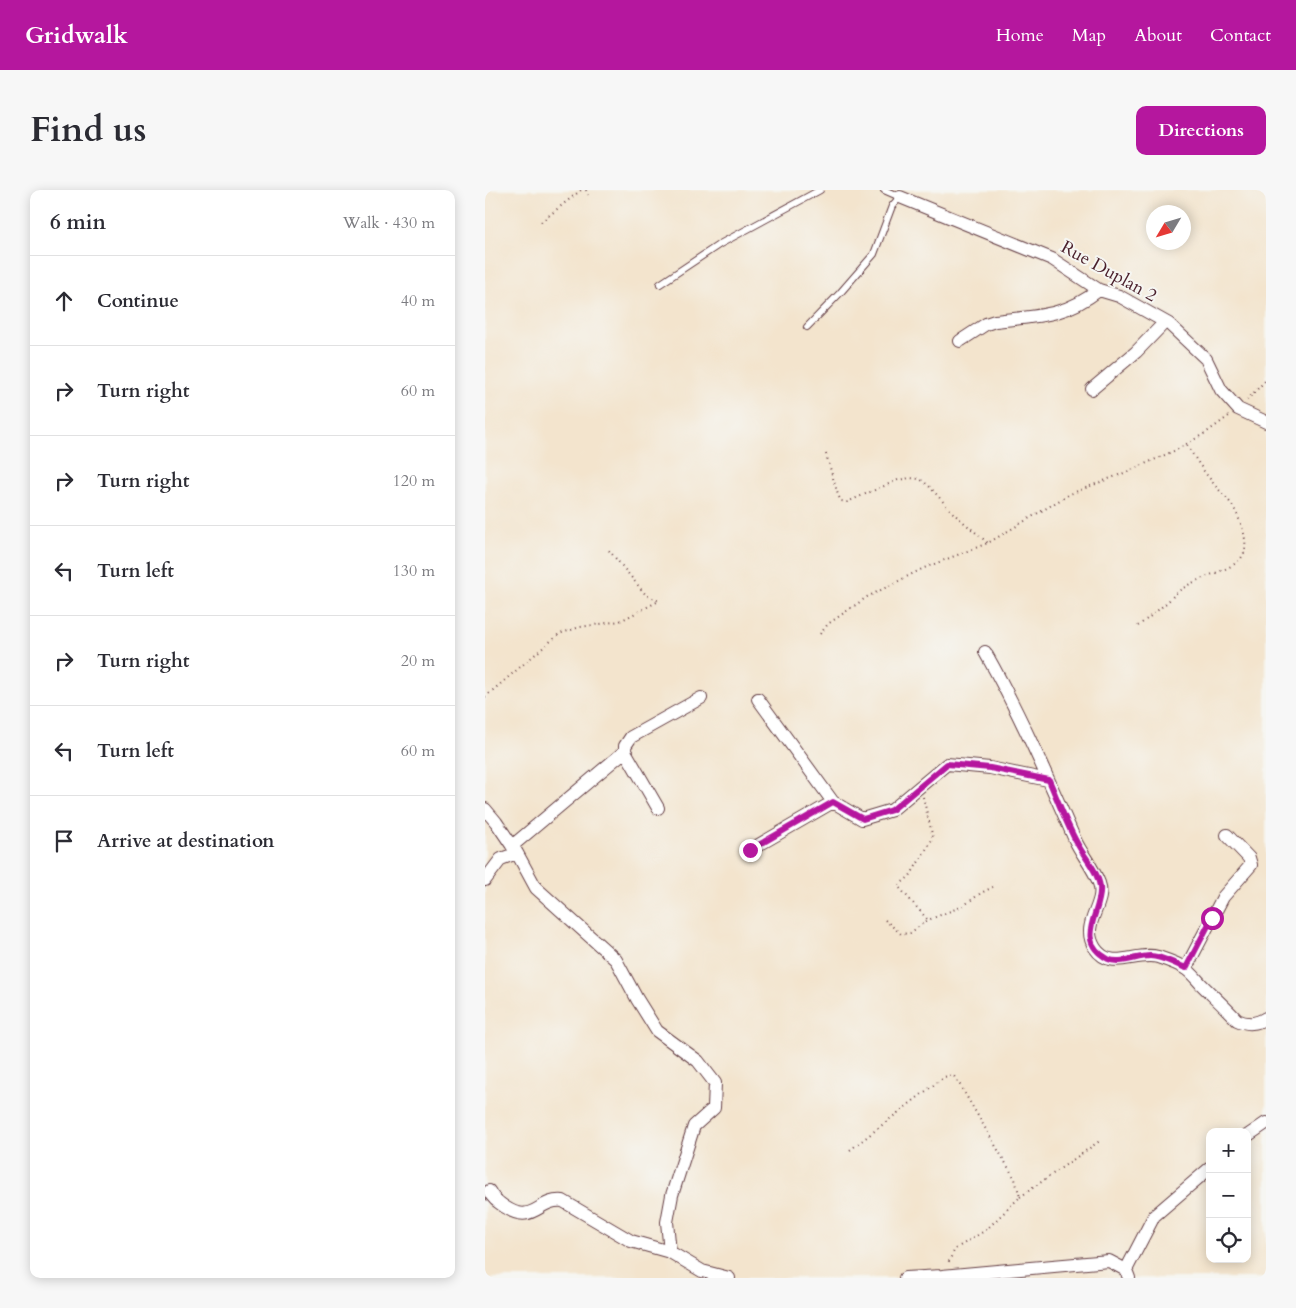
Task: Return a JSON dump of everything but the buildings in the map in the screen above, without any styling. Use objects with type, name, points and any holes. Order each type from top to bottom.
[{"type":"street","name":"Rue Duplan 2","points":[[901,197],[1052,258],[1099,290],[1119,296],[1165,322],[1206,359],[1221,390],[1238,409],[1266,422]]},
{"type":"street","points":[[960,341],[986,324],[995,321],[1056,314],[1085,301],[1099,290]]},
{"type":"street","points":[[1092,389],[1136,352],[1165,322]]},
{"type":"street","points":[[985,652],[1004,686],[1077,843],[1100,885],[1100,898],[1089,926],[1095,948],[1111,960],[1148,956],[1157,957],[1186,968],[1237,1020],[1246,1024],[1258,1022],[1266,1018]]},
{"type":"street","points":[[485,880],[501,859],[515,850],[625,751],[627,740],[637,732],[701,698]]},
{"type":"street","points":[[758,699],[807,763],[833,802],[863,819],[892,810],[947,764],[990,768],[1049,780]]},
{"type":"street","points":[[625,751],[658,808]]},
{"type":"street","points":[[750,850],[833,802]]},
{"type":"street","points":[[485,809],[497,822],[536,888],[616,960],[657,1031],[698,1061],[715,1083],[714,1108],[694,1126],[672,1196],[667,1222],[670,1252]]},
{"type":"street","points":[[1186,968],[1223,898],[1251,865],[1249,858],[1227,835]]},
{"type":"street","points":[[1251,1133],[1266,1123]]},
{"type":"street","points":[[905,1278],[1109,1260],[1127,1274],[1154,1216],[1206,1171]]},
{"type":"street","points":[[489,1191],[493,1199],[512,1211],[525,1215],[553,1200],[563,1201],[631,1241],[670,1252],[701,1271],[729,1278]]},
{"type":"lane","points":[[660,284],[720,244],[820,190]]},
{"type":"lane","points":[[807,326],[840,293],[874,254],[892,206],[901,197],[884,190]]},
{"type":"path","points":[[541,222],[581,190]]},
{"type":"path","points":[[586,190],[588,195]]},
{"type":"path","points":[[820,634],[828,624],[867,597],[924,568],[988,543],[1071,494],[1186,444],[1207,432],[1238,409],[1266,380]]},
{"type":"path","points":[[1138,626],[1187,585],[1233,567],[1240,562],[1244,555],[1247,543],[1245,531],[1233,507],[1210,480],[1186,444]]},
{"type":"path","points":[[826,454],[841,502],[847,502],[898,480],[920,479],[929,486],[954,514],[988,543]]},
{"type":"path","points":[[485,697],[559,634],[580,626],[620,621],[659,601],[646,596],[607,548]]},
{"type":"path","points":[[920,785],[933,838],[910,876],[898,886],[928,920]]},
{"type":"path","points":[[885,920],[901,934],[910,933],[928,920],[963,906],[993,887]]},
{"type":"path","points":[[850,1150],[944,1077],[953,1075],[1015,1179],[1020,1197]]},
{"type":"path","points":[[941,1276],[955,1249],[986,1230],[1020,1197],[1101,1140]]},
{"type":"route","points":[[750,850],[833,802],[863,819],[892,810],[947,764],[990,768],[1049,780],[1077,843],[1100,885],[1100,898],[1089,926],[1095,948],[1102,955],[1111,960],[1148,956],[1157,957],[1186,968],[1212,918]]}]
